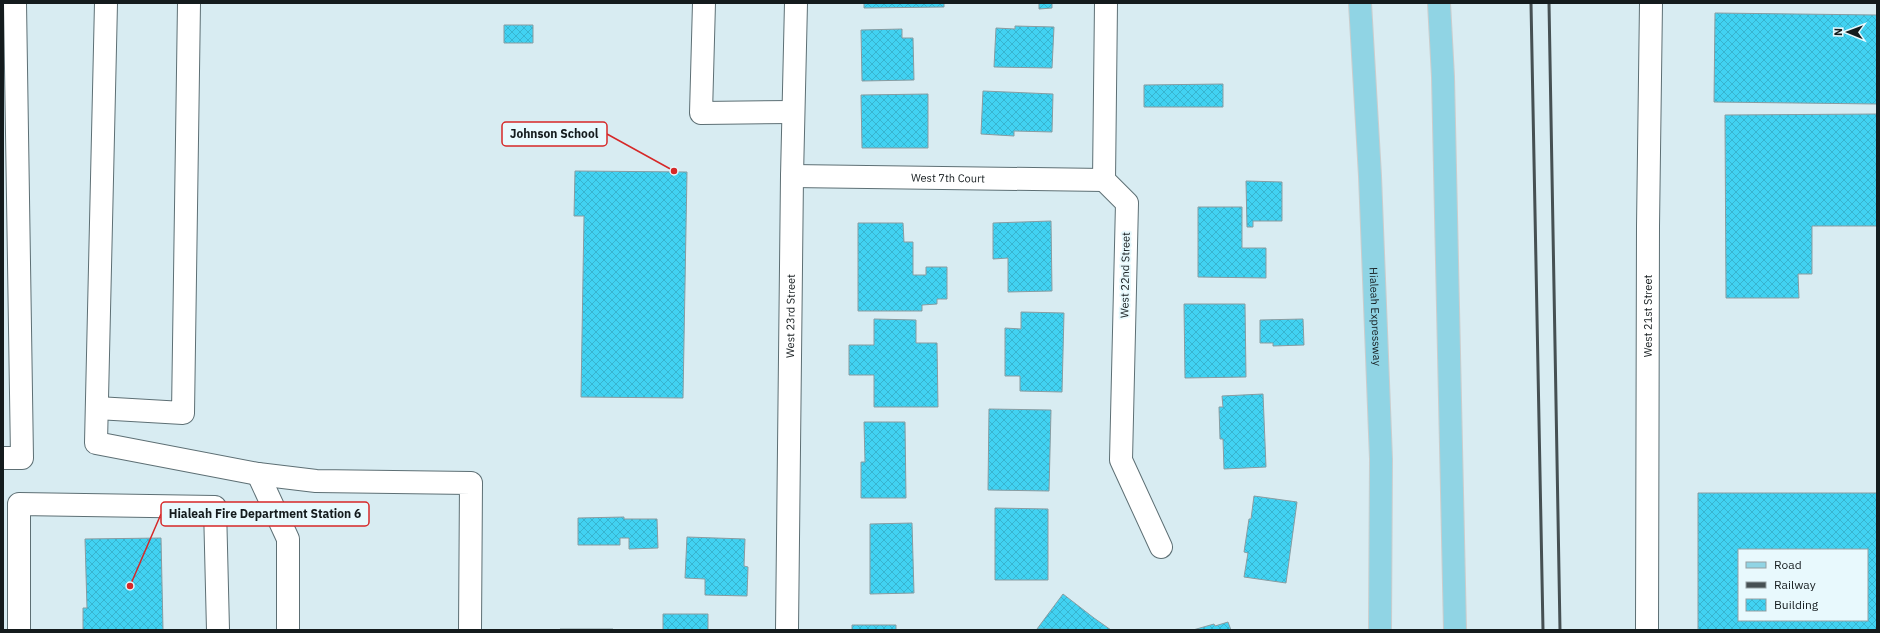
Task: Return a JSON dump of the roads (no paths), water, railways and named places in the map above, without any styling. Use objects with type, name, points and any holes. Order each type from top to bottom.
[{"type":"main road","name":"Hialeah Expressway","points":[[1360,3],[1370,176],[1381,459],[1380,630]]},
{"type":"main road","points":[[1439,3],[1443,77],[1455,630]]},
{"type":"street","points":[[3,458],[22,458],[15,3]]},
{"type":"street","points":[[106,3],[96,443],[258,474],[316,481],[471,483],[470,630]]},
{"type":"street","points":[[97,408],[183,413],[189,3]]},
{"type":"street","points":[[704,3],[701,113],[793,112]]},
{"type":"street","name":"West 23rd Street","points":[[787,630],[792,176],[796,3]]},
{"type":"street","points":[[1104,180],[1106,3]]},
{"type":"street","name":"West 21st Street","points":[[1647,630],[1648,226],[1651,3]]},
{"type":"street","name":"West 7th Court","points":[[792,176],[1104,180]]},
{"type":"street","name":"West 22nd Street","points":[[1104,180],[1127,202],[1120,460],[1161,547]]},
{"type":"street","points":[[258,474],[288,539],[288,630]]},
{"type":"street","points":[[19,630],[19,504],[215,507],[218,630]]},
{"type":"railway","points":[[1531,3],[1543,630]]},
{"type":"railway","points":[[1549,3],[1560,630]]},
{"type":"place","name":"Johnson School","points":[[674,171]]},
{"type":"place","name":"Hialeah Fire Department Station 6","points":[[130,586]]}]
